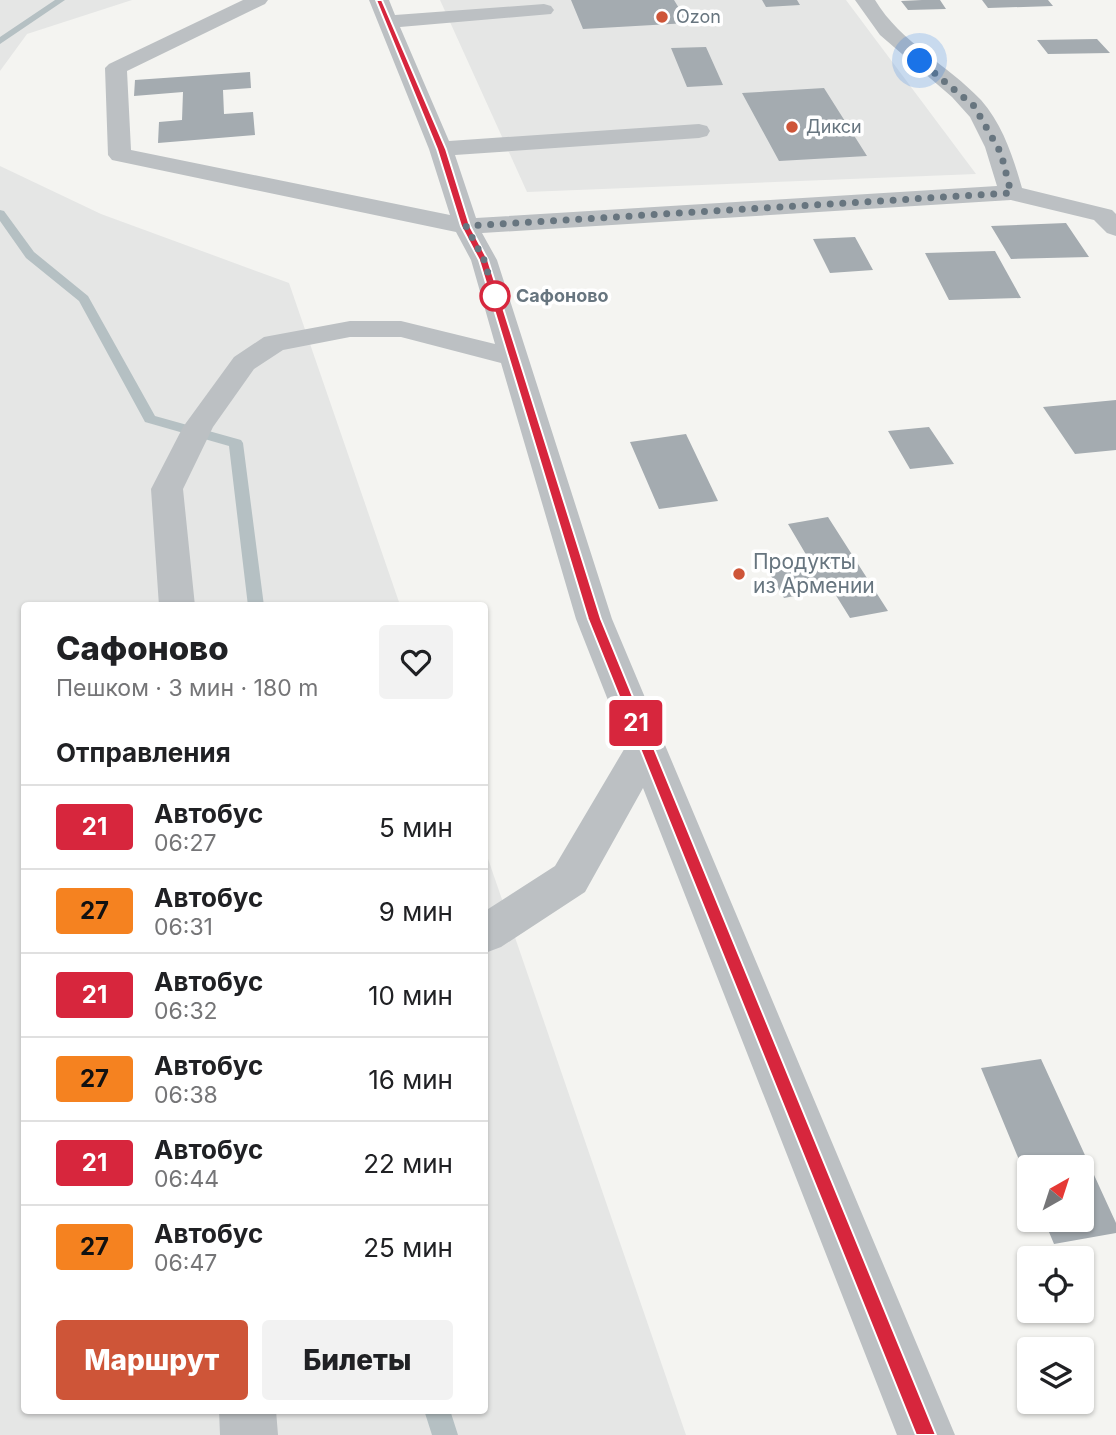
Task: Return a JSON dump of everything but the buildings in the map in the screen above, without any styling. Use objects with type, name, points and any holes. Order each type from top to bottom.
[{"type":"street","points":[[258,0],[116,68],[120,155],[466,226],[1011,193],[1103,215],[1116,228]]},
{"type":"street","points":[[379,0],[442,149],[466,226],[484,260],[594,619],[926,1435]]},
{"type":"street","points":[[865,0],[870,10],[903,46],[974,106],[1001,153],[1011,193]]},
{"type":"street","points":[[388,22],[544,10]]},
{"type":"street","points":[[442,149],[699,131]]},
{"type":"street","points":[[177,602],[167,489],[198,427],[244,363],[274,343],[350,329],[401,330],[513,357]]},
{"type":"street","points":[[488,932],[570,879],[646,747]]},
{"type":"street","points":[[247,1414],[250,1435]]},
{"type":"shaded area","points":[[0,0],[132,0],[27,34],[0,71]]},
{"type":"shaded area","points":[[440,0],[846,0],[976,174],[527,192]]},
{"type":"shaded area","points":[[0,166],[101,214],[289,283],[399,602],[21,602],[21,1414],[488,1414],[488,859],[686,1435],[0,1435]]},
{"type":"waterway","points":[[0,41],[61,0]]},
{"type":"waterway","points":[[0,213],[30,255],[84,299],[150,419],[236,443],[256,602]]},
{"type":"waterway","points":[[438,1414],[445,1435]]},
{"type":"bus line","name":"21","points":[[379,0],[442,149],[466,226],[484,260],[594,619],[926,1435]]},
{"type":"place","name":"Ozon","points":[[662,17]]},
{"type":"place","name":"Дикси","points":[[792,127]]},
{"type":"place","name":"Сафоново","points":[[495,296]]},
{"type":"place","name":"Продукты из Армении","points":[[739,574]]},
{"type":"route","points":[[495,296],[484,260],[466,226],[1011,193],[1001,153],[974,106],[920,61]]}]
